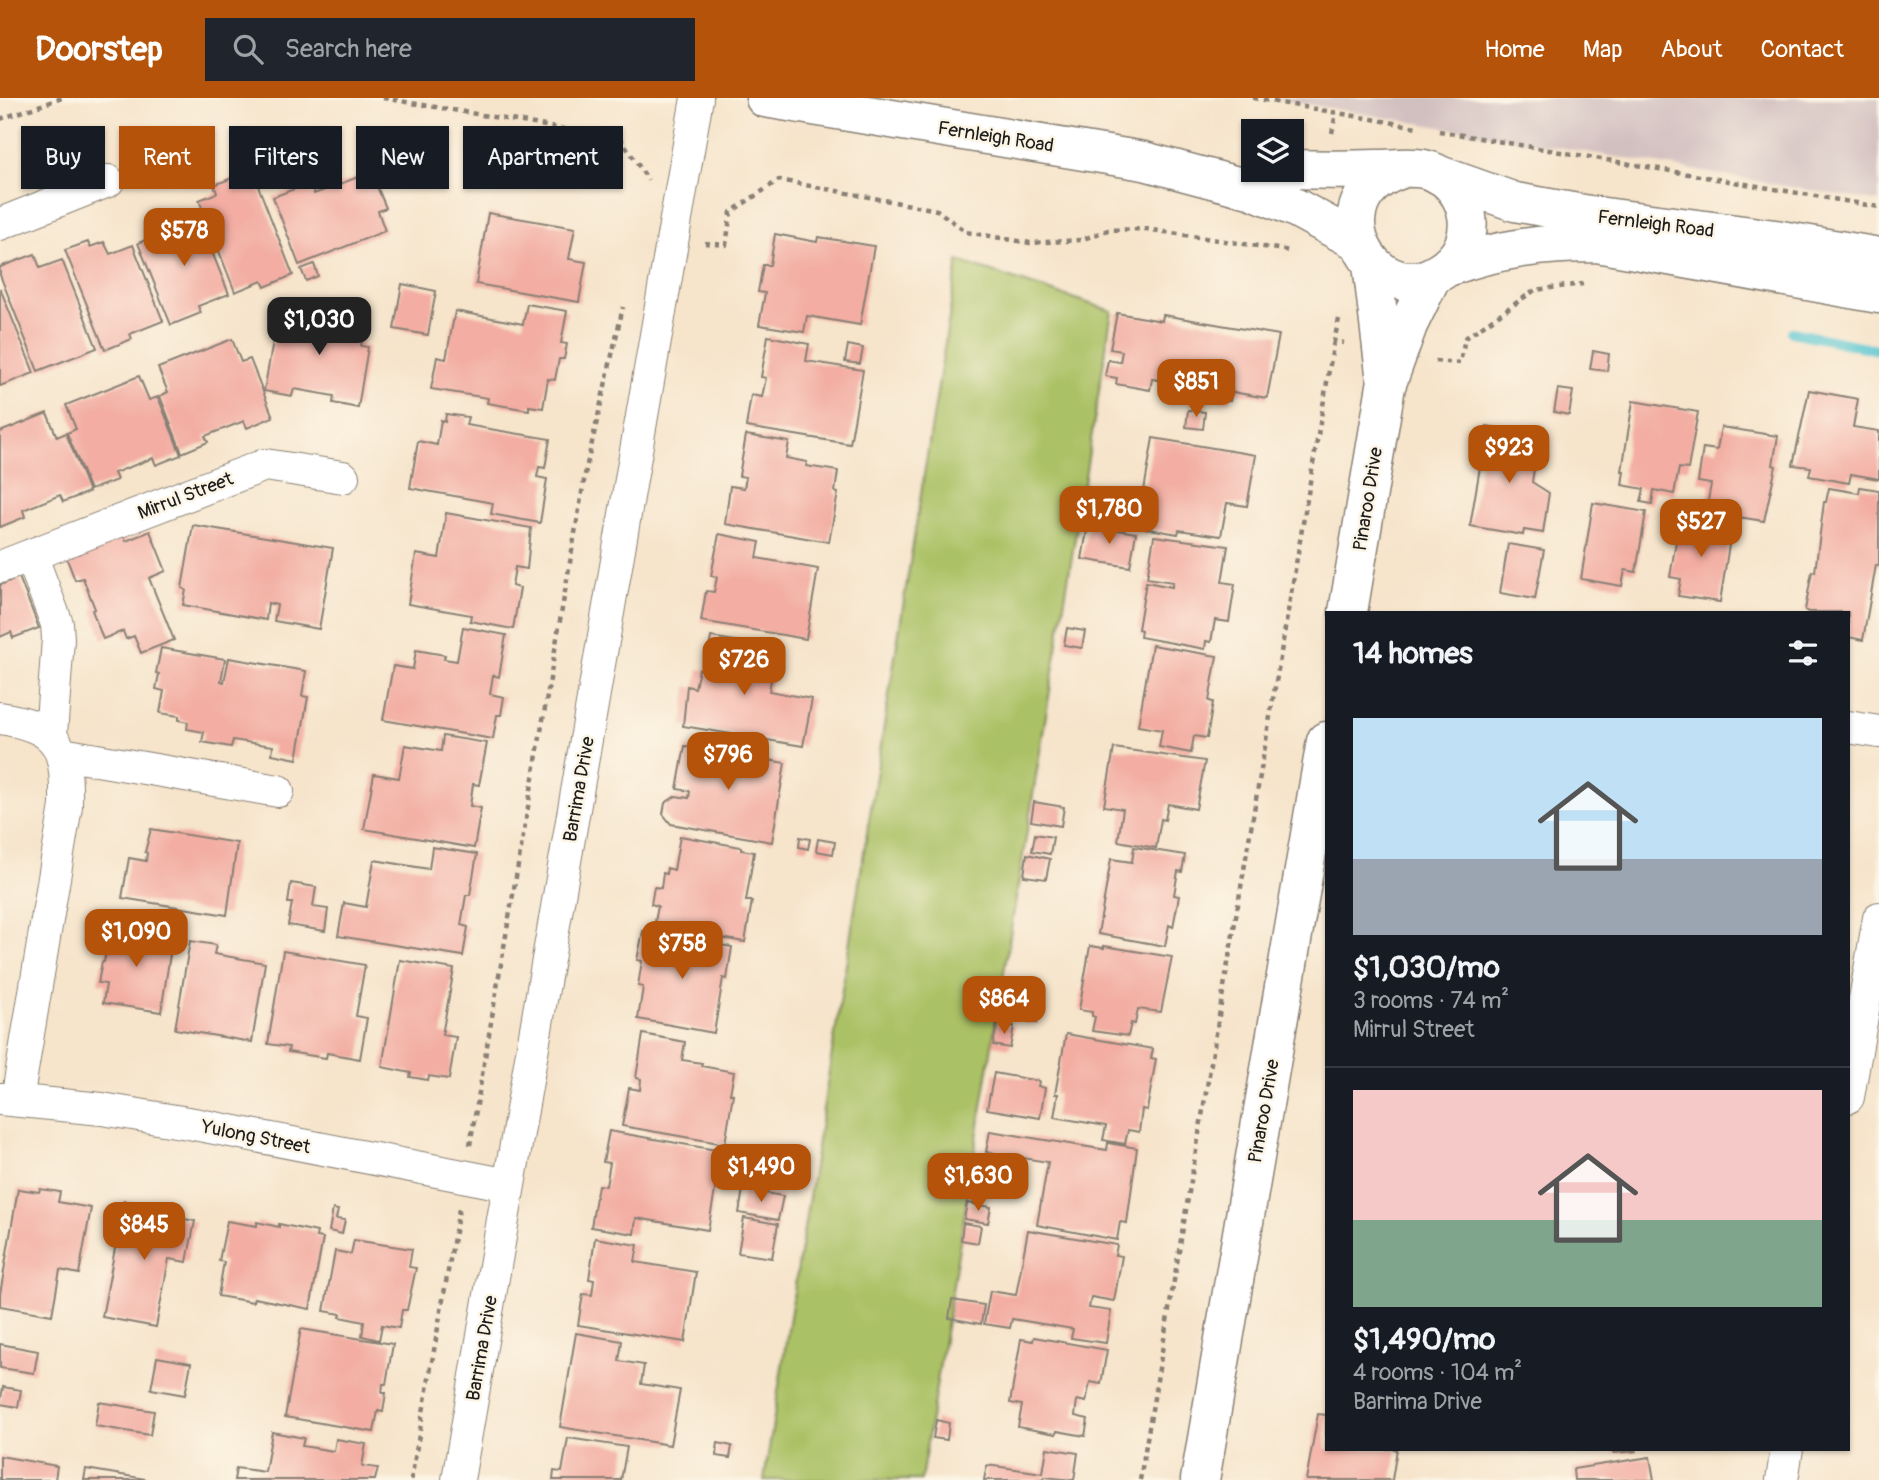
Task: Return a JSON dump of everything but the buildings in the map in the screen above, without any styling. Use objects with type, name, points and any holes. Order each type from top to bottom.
[{"type":"street","name":"Barrima Drive","points":[[458,1480],[697,98]]},
{"type":"street","name":"Fernleigh Road","points":[[765,98],[1144,161],[1253,190],[1296,208],[1365,253]]},
{"type":"street","name":"Fernleigh Road","points":[[1144,161],[1241,166]]},
{"type":"street","name":"Fernleigh Road","points":[[1304,169],[1420,171],[1515,202],[1589,215],[1775,239],[1879,257]]},
{"type":"street","points":[[1420,171],[1452,185],[1463,200],[1468,218],[1467,236],[1460,254],[1440,272],[1416,280],[1400,279],[1385,273],[1365,253],[1357,215],[1368,190],[1383,177],[1420,171]]},
{"type":"street","points":[[0,224],[108,181]]},
{"type":"street","name":"Fernleigh Road","points":[[1440,272],[1477,256],[1512,248],[1550,243],[1597,243],[1879,294]]},
{"type":"street","name":"Pinaroo Drive","points":[[1365,253],[1389,363]]},
{"type":"street","name":"Pinaroo Drive","points":[[1348,611],[1389,363],[1440,272]]},
{"type":"street","name":"Mirrul Street","points":[[0,567],[265,465],[343,477]]},
{"type":"street","points":[[8,1099],[66,806],[66,776],[57,745],[57,624],[31,555]]},
{"type":"street","points":[[0,718],[26,722],[57,745],[278,791]]},
{"type":"street","points":[[1850,727],[1879,732]]},
{"type":"street","name":"Pinaroo Drive","points":[[1200,1480],[1325,747]]},
{"type":"street","points":[[1850,1085],[1879,918]]},
{"type":"street","name":"Yulong Street","points":[[8,1099],[102,1109],[181,1122],[509,1185]]},
{"type":"street","points":[[1782,1480],[1787,1451]]},
{"type":"path","points":[[0,119],[62,98]]},
{"type":"path","points":[[383,98],[621,139],[649,181]]},
{"type":"path","points":[[1252,98],[1419,128]]},
{"type":"path","points":[[1433,130],[1879,207]]},
{"type":"path","points":[[673,240],[726,245],[731,212],[779,180],[937,210],[966,232],[1030,243],[1081,240],[1108,230],[1146,229],[1300,253]]},
{"type":"path","points":[[1334,341],[1389,363],[1460,363],[1465,338],[1535,290]]},
{"type":"path","points":[[411,1480],[586,470],[624,299]]},
{"type":"path","points":[[1140,1480],[1340,313]]},
{"type":"shaded area","points":[[1271,98],[1879,98],[1879,202]]},
{"type":"green space","points":[[958,261],[1112,311],[921,1480],[764,1480]]},
{"type":"waterway","points":[[1792,332],[1879,350]]}]
